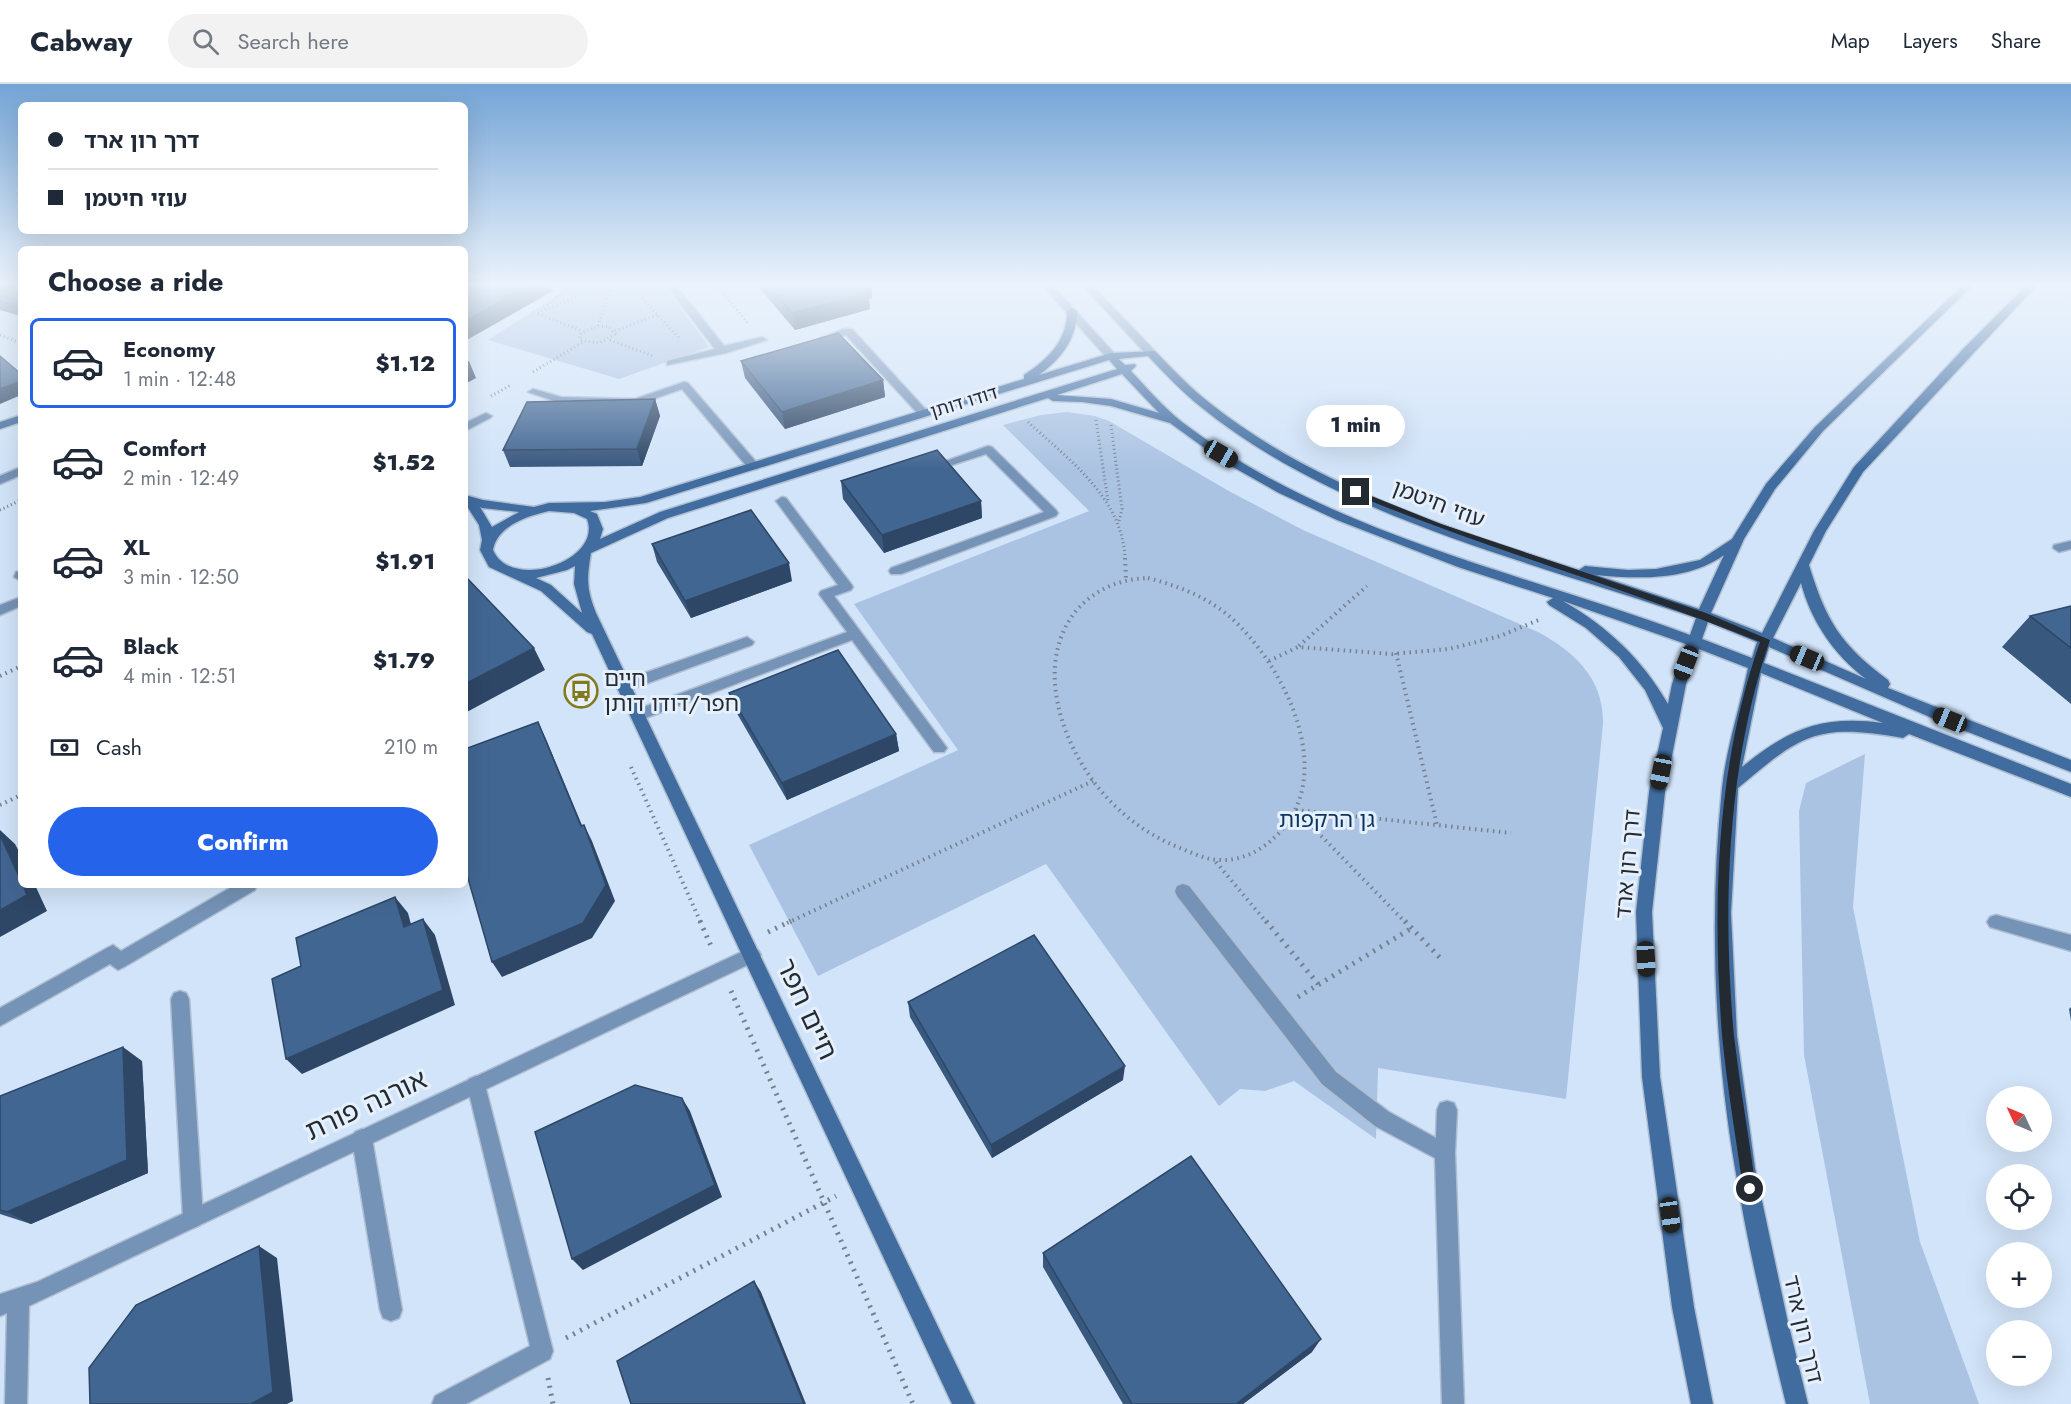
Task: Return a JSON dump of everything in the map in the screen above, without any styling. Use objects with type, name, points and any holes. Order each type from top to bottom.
[{"type":"street","points":[[719,347],[722,351]]},
{"type":"street","points":[[671,363],[738,347]]},
{"type":"street","points":[[862,347],[924,414]]},
{"type":"street","points":[[1010,387],[1034,373],[1060,347]]},
{"type":"street","points":[[1103,347],[1156,406],[1184,429]]},
{"type":"street","name":"עוזי חיטמן","points":[[1146,347],[1175,379],[1213,411],[1284,457],[1382,504],[1535,560],[1703,615],[1910,703]]},
{"type":"street","name":"דרך רון ארד","points":[[1702,1404],[1683,1308],[1651,1065],[1644,912],[1657,792],[1679,684],[1703,615],[1738,539],[1770,487],[1819,429],[1904,347]]},
{"type":"street","name":"דרך רון ארד","points":[[1797,1404],[1776,1318],[1745,1168],[1728,1036],[1723,913],[1730,786],[1756,666],[1765,640],[1820,531],[1858,470],[1971,347]]},
{"type":"street","name":"דודו דותן","points":[[570,508],[605,506],[642,500],[1111,356],[1151,352]]},
{"type":"street","name":"דודו דותן","points":[[588,552],[628,530],[664,515],[1124,370],[1151,352]]},
{"type":"street","points":[[533,392],[560,400],[636,402],[684,385],[753,466]]},
{"type":"street","points":[[1026,401],[1060,397],[1092,399],[1154,414],[1184,429],[1246,469],[1302,498],[1366,526],[1491,574],[1644,624],[1756,666],[1933,737],[2003,762],[2071,791]]},
{"type":"street","points":[[468,426],[486,416]]},
{"type":"street","points":[[0,426],[18,419]]},
{"type":"street","points":[[896,571],[1052,513],[988,449],[952,461]]},
{"type":"street","points":[[0,480],[18,472]]},
{"type":"street","points":[[468,500],[508,508],[541,508],[570,508],[585,512],[597,524],[598,534],[588,552],[571,564],[537,574],[512,573],[499,568],[490,560],[487,550],[489,542],[497,530],[509,520],[541,508]]},
{"type":"street","points":[[468,500],[485,525],[489,542]]},
{"type":"street","points":[[782,501],[846,587],[826,594],[939,748]]},
{"type":"street","points":[[1535,560],[1598,572],[1656,573],[1704,563],[1738,539]]},
{"type":"street","name":"חיים חפר","points":[[588,552],[579,571],[581,588],[602,638],[964,1404]]},
{"type":"street","points":[[1803,566],[1808,594],[1831,639],[1861,669],[1910,703],[2071,766]]},
{"type":"street","name":"חיים חפר","points":[[512,573],[546,588],[602,638]]},
{"type":"street","points":[[1491,574],[1567,608],[1590,622],[1624,652],[1663,706],[1670,730]]},
{"type":"street","points":[[0,610],[18,602]]},
{"type":"street","points":[[638,715],[855,634]]},
{"type":"street","points":[[624,686],[747,642]]},
{"type":"street","points":[[1730,786],[1776,748],[1813,729],[1860,725],[1933,737]]},
{"type":"street","points":[[0,1018],[113,953],[118,962],[244,888]]},
{"type":"street","points":[[1184,891],[1329,1078],[1382,1119],[1444,1153]]},
{"type":"street","points":[[1996,922],[2071,943]]},
{"type":"street","name":"אורנה פורת","points":[[5,1304],[362,1139],[721,969],[749,949]]},
{"type":"street","points":[[180,999],[193,1218]]},
{"type":"street","points":[[443,1404],[542,1351],[476,1084]]},
{"type":"street","points":[[1447,1110],[1444,1153],[1453,1404]]},
{"type":"street","points":[[362,1139],[391,1310]]},
{"type":"street","points":[[5,1304],[16,1404]]},
{"type":"path","points":[[628,347],[671,363],[675,347]]},
{"type":"path","points":[[1092,399],[1108,502]]},
{"type":"path","points":[[1108,402],[1122,509],[1118,522]]},
{"type":"path","points":[[1010,406],[1096,486],[1108,502],[1118,522],[1125,547],[1126,579]]},
{"type":"path","points":[[0,510],[18,501]]},
{"type":"path","points":[[1148,578],[1170,582],[1200,596],[1237,624],[1269,661],[1289,698],[1300,729],[1305,783],[1296,810],[1284,828],[1260,849],[1230,860],[1216,861],[1167,843],[1125,816],[1093,781],[1071,744],[1058,706],[1055,670],[1059,639],[1073,612],[1095,592],[1126,579],[1148,578]]},
{"type":"path","points":[[1269,661],[1298,647],[1367,586]]},
{"type":"path","points":[[1298,647],[1361,653],[1449,649],[1476,644],[1500,636],[1567,608]]},
{"type":"path","points":[[1396,653],[1437,825]]},
{"type":"path","points":[[0,676],[18,667]]},
{"type":"path","points":[[631,765],[913,1404]]},
{"type":"path","points":[[749,949],[1093,781]]},
{"type":"path","points":[[0,805],[18,796]]},
{"type":"path","points":[[1296,810],[1511,832]]},
{"type":"path","points":[[1296,810],[1443,961]]},
{"type":"path","points":[[1216,861],[1319,985]]},
{"type":"path","points":[[1276,1010],[1412,928]]},
{"type":"path","points":[[542,1351],[825,1203],[859,1181]]},
{"type":"green space","points":[[510,347],[709,347],[619,379]]},
{"type":"green space","name":"גן הרקפות","points":[[1067,412],[1095,416],[1109,421],[1227,490],[1303,530],[1538,632],[1564,648],[1593,680],[1602,708],[1603,724],[1566,1099],[1378,1068],[1376,1139],[1294,1081],[1265,1091],[1240,1089],[1219,1106],[1046,864],[818,976],[749,845],[958,750],[854,604],[1089,511],[1003,425],[1041,415]]},
{"type":"green space","points":[[1865,754],[1853,907],[1920,1242],[1979,1404],[1870,1404],[1804,1055],[1799,811],[1806,783]]},
{"type":"building","points":[[791,347],[851,347],[883,380],[782,412],[741,361]]},
{"type":"building","points":[[0,356],[18,371],[18,382],[0,389]]},
{"type":"building","points":[[655,399],[637,449],[503,450],[527,402]]},
{"type":"building","points":[[937,450],[981,501],[882,535],[841,481]]},
{"type":"building","points":[[751,510],[789,563],[685,601],[652,544]]},
{"type":"building","points":[[468,579],[534,648],[468,682]]},
{"type":"building","points":[[2071,606],[2071,648],[2030,616]]},
{"type":"building","points":[[838,650],[896,734],[782,783],[729,693]]},
{"type":"building","points":[[538,722],[581,826],[584,825],[606,885],[583,923],[492,962],[468,878],[468,748]]},
{"type":"building","points":[[0,835],[18,874],[18,888],[24,888],[27,895],[0,910]]},
{"type":"building","points":[[395,897],[404,927],[423,919],[443,990],[286,1059],[272,979],[301,966],[296,938]]},
{"type":"building","points":[[1034,935],[1125,1066],[991,1145],[908,1002]]},
{"type":"building","points":[[123,1047],[127,1160],[7,1212],[0,1210],[0,1096]]},
{"type":"building","points":[[635,1085],[682,1098],[715,1185],[572,1259],[535,1132]]},
{"type":"building","points":[[1191,1156],[1321,1339],[1236,1404],[1132,1404],[1043,1253]]},
{"type":"building","points":[[259,1246],[273,1392],[251,1404],[90,1404],[89,1368],[136,1305]]},
{"type":"building","points":[[754,1281],[804,1404],[631,1404],[617,1361]]},
{"type":"place","name":"חיים חפר/דודו דותן","points":[[581,691]]},
{"type":"route","points":[[1356,492],[1438,526],[1703,615],[1765,640],[1756,666],[1730,786],[1723,913],[1728,1036],[1745,1168],[1750,1189]]}]
